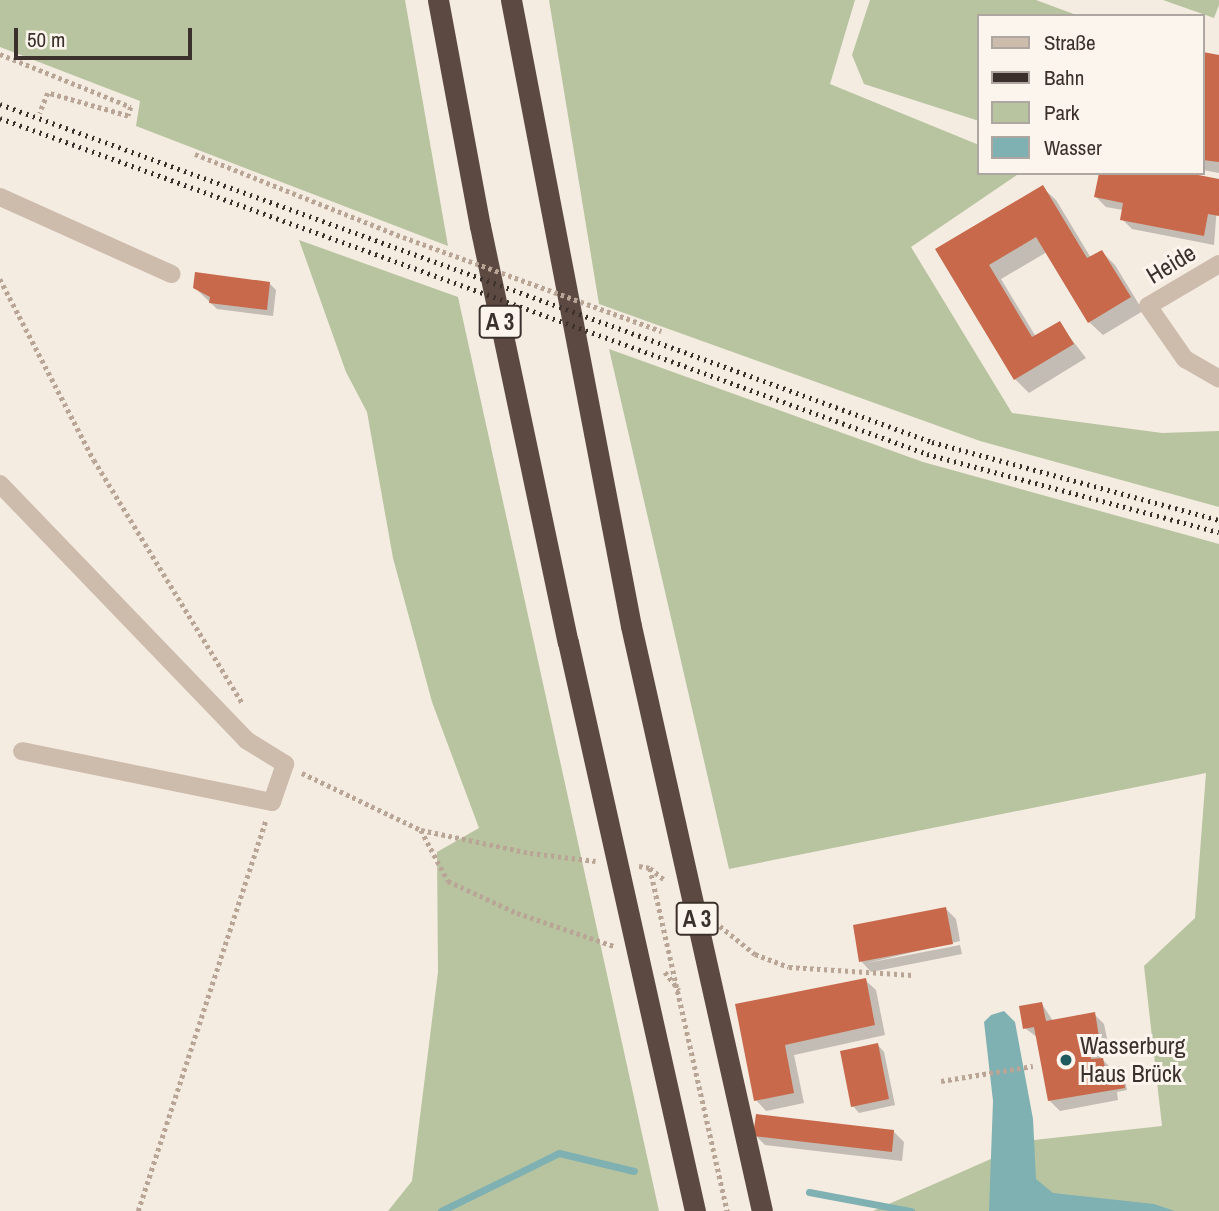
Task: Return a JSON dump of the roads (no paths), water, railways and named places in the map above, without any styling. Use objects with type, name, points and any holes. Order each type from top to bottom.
[{"type":"highway","name":"A 3","points":[[438,0],[480,226],[568,642],[695,1211]]},
{"type":"highway","name":"A 3","points":[[511,0],[631,626],[762,1211]]},
{"type":"lane","points":[[0,197],[171,274]]},
{"type":"lane","name":"Heide","points":[[1219,264],[1148,306],[1185,359],[1219,379]]},
{"type":"lane","points":[[0,484],[246,740],[285,764],[272,802],[22,751]]},
{"type":"water","points":[[1004,1011],[1015,1022],[1033,1119],[1036,1179],[1053,1193],[1154,1204],[1175,1211],[989,1211],[993,1101],[984,1022],[991,1015]]},
{"type":"waterway","points":[[441,1211],[559,1153],[634,1171]]},
{"type":"waterway","points":[[809,1192],[911,1211]]},
{"type":"railway","points":[[0,104],[932,442],[1219,520]]},
{"type":"railway","points":[[0,118],[927,454],[1219,532]]},
{"type":"place","name":"Wasserburg Haus Brück","points":[[1066,1060]]}]
